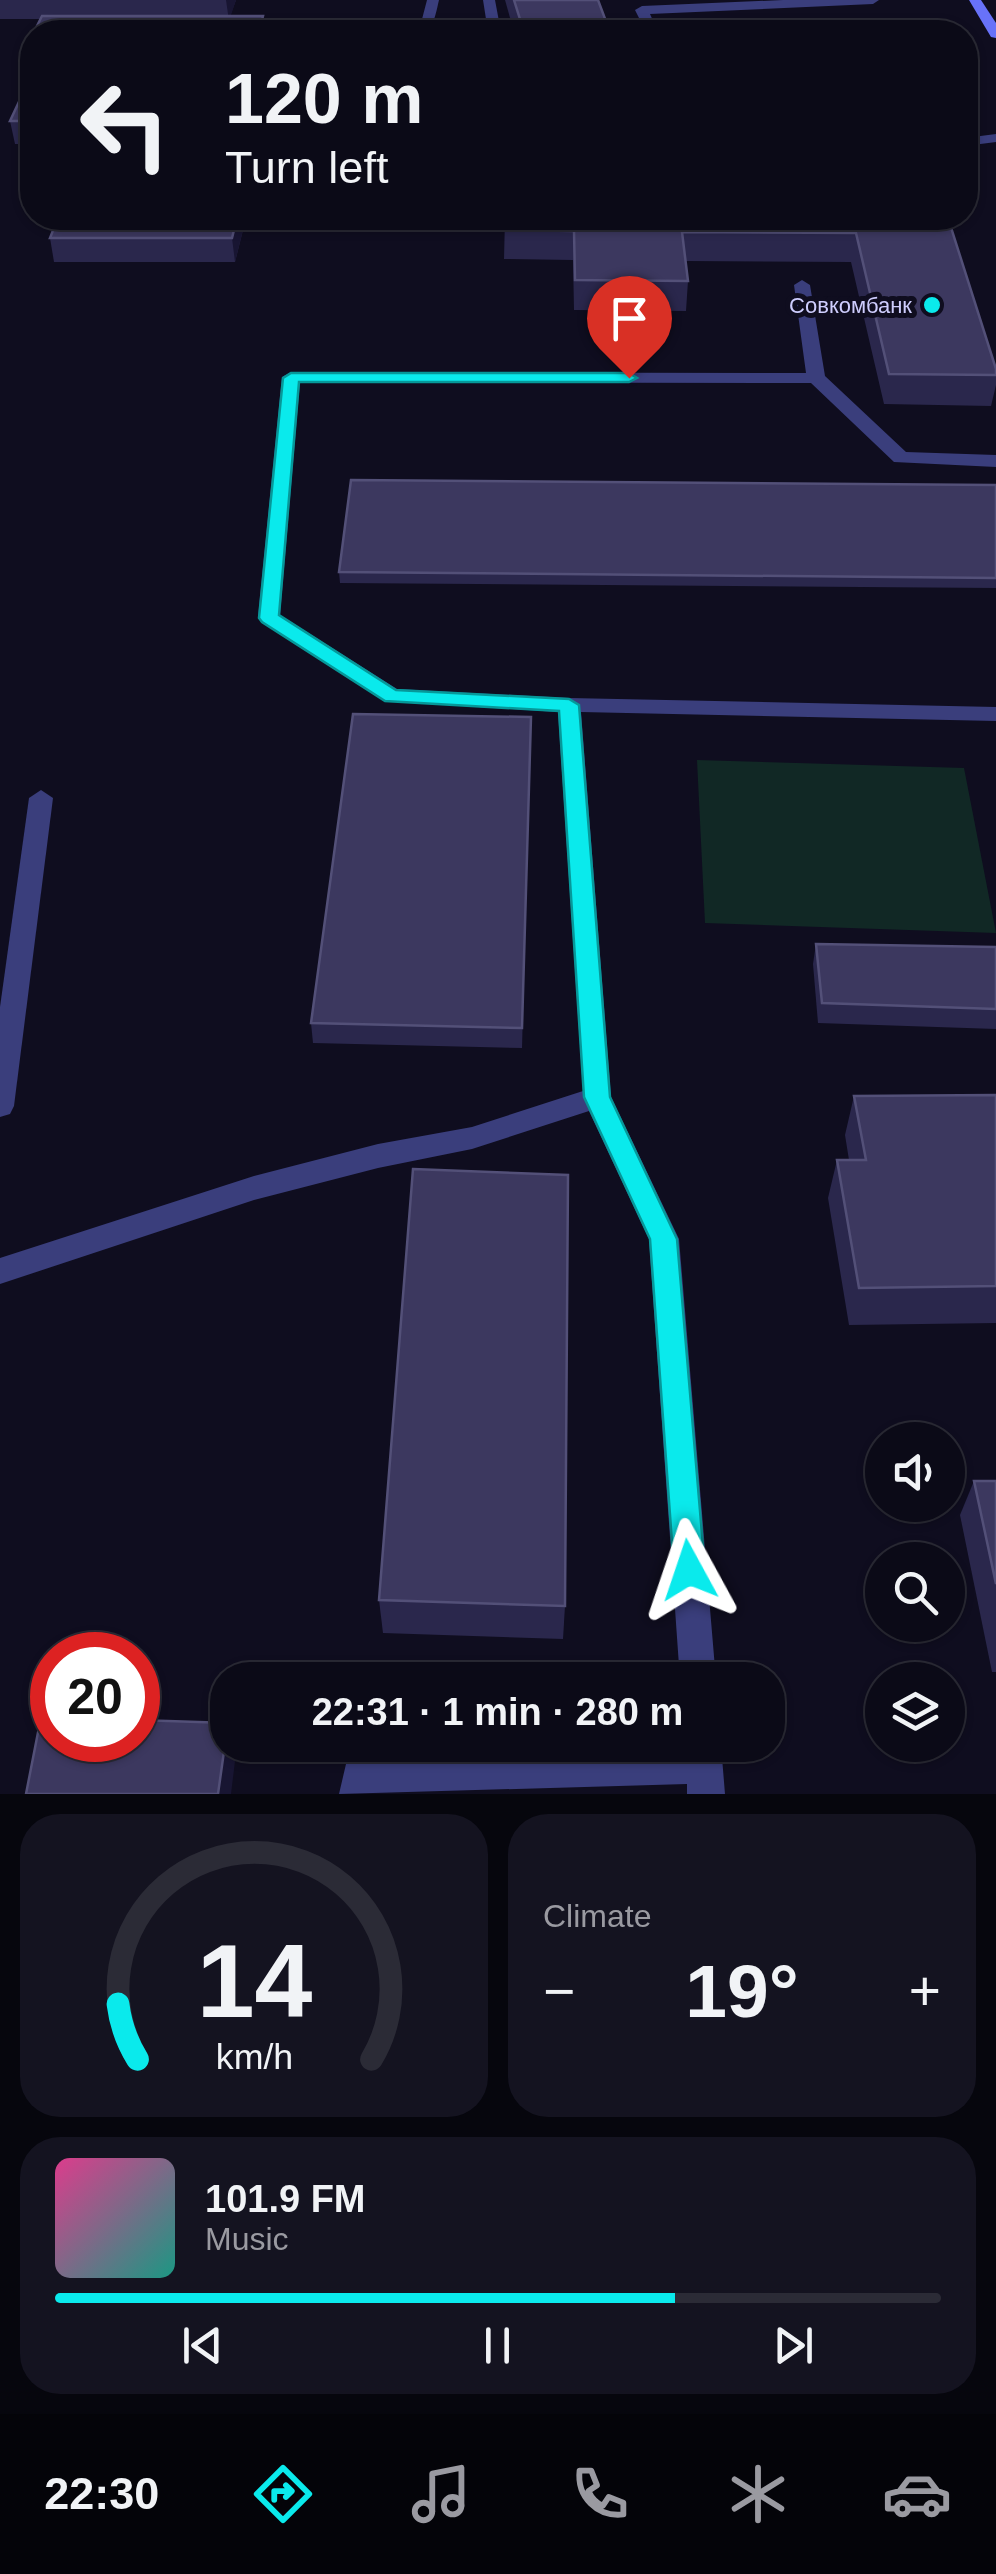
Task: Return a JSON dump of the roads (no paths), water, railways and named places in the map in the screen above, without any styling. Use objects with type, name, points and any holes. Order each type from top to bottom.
[{"type":"street","points":[[975,0],[996,33]]},
{"type":"lane","points":[[647,20],[642,10],[873,0]]},
{"type":"lane","points":[[802,285],[816,378],[901,458],[996,461]]},
{"type":"lane","points":[[816,378],[291,378],[269,618],[392,696],[569,705],[996,714]]},
{"type":"lane","points":[[569,705],[597,1097],[664,1239],[697,1662]]},
{"type":"lane","points":[[0,1106],[42,798]]},
{"type":"lane","points":[[0,1272],[254,1188],[378,1156],[472,1138],[597,1097]]},
{"type":"lane","points":[[358,1794],[359,1777],[704,1768]]},
{"type":"place","name":"Совкомбанк","points":[[932,305]]}]
